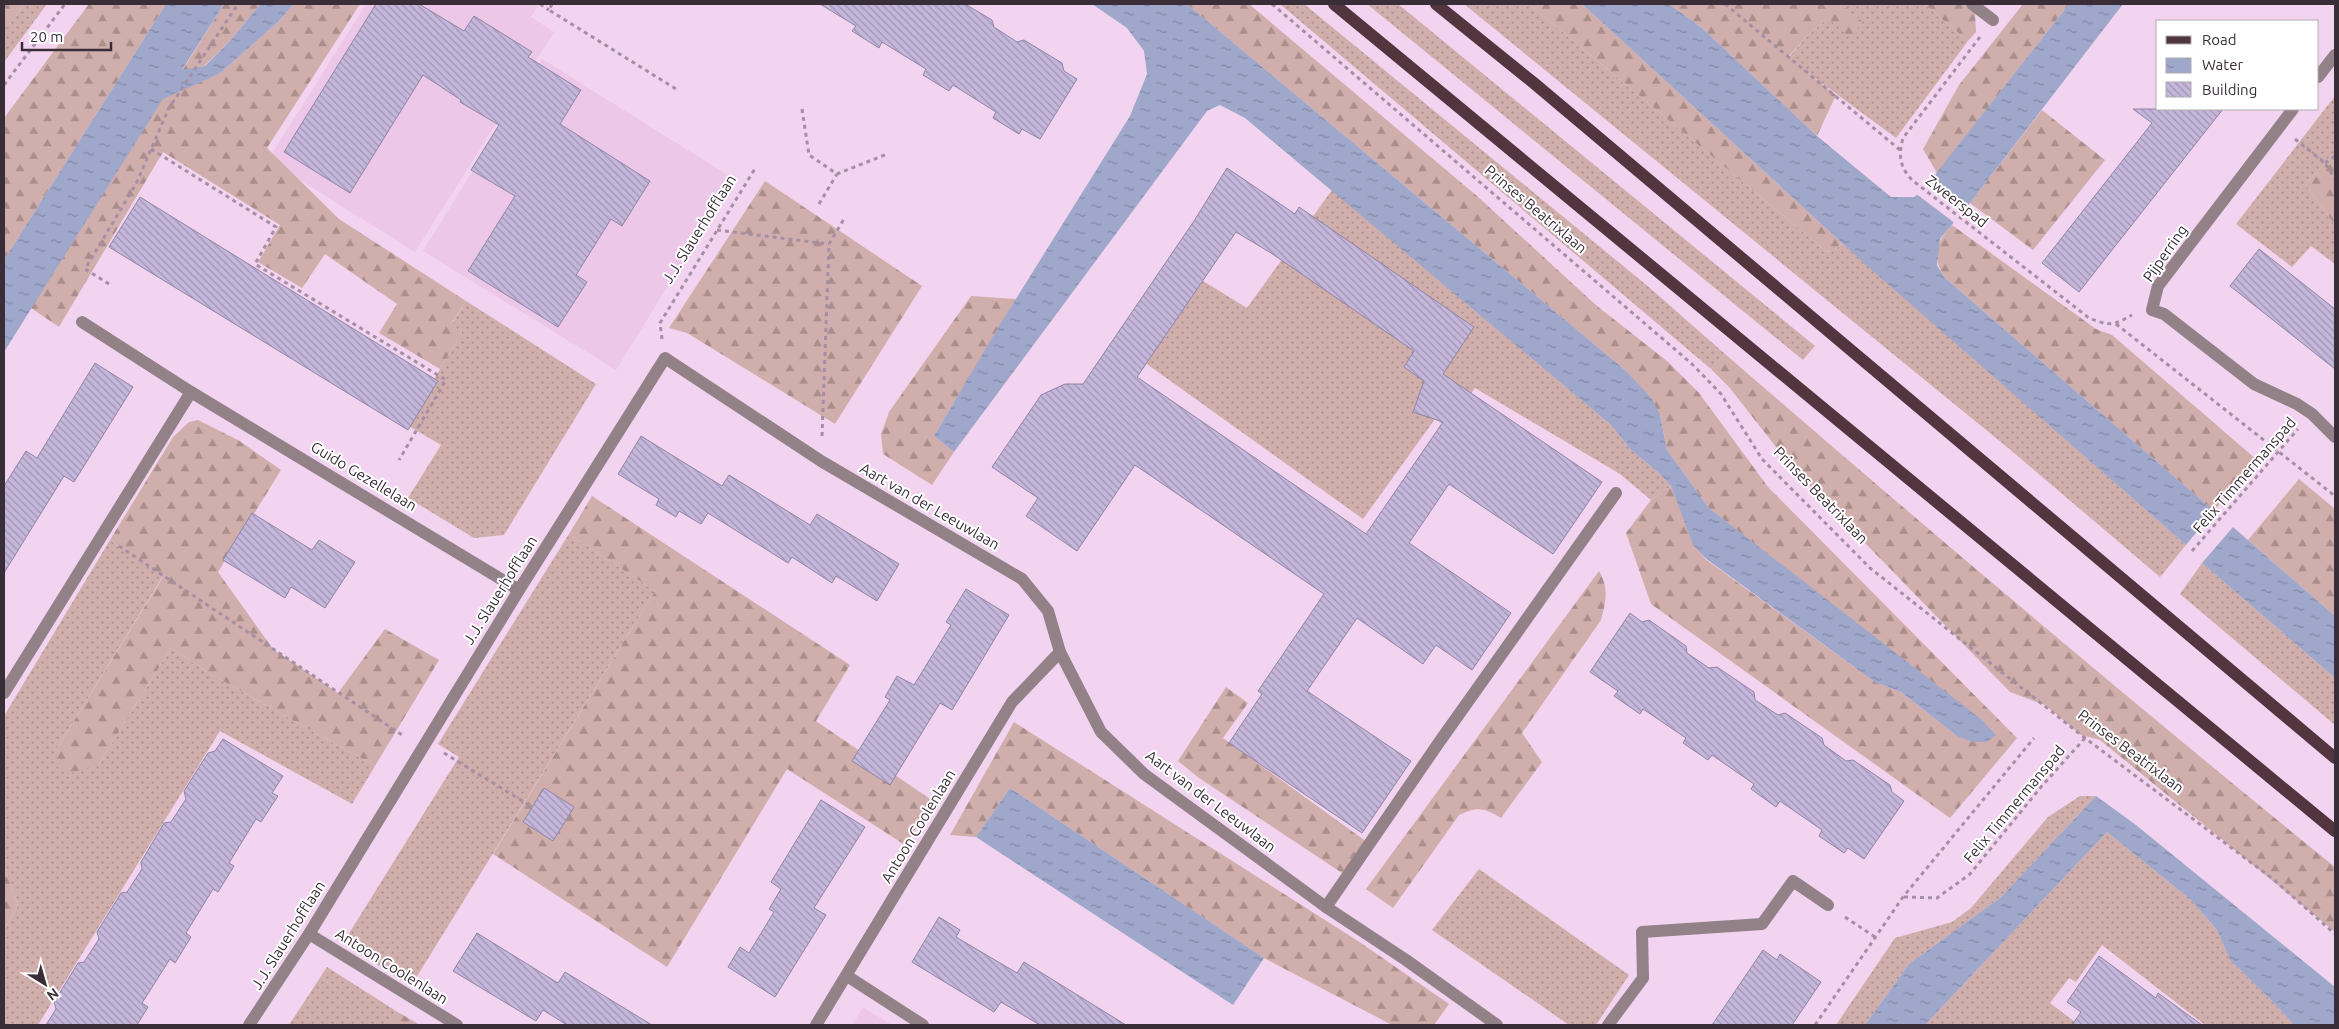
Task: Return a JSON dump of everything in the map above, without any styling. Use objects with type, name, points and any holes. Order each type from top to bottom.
[{"type":"main road","name":"Prinses Beatrixlaan","points":[[1334,4],[2335,831]]},
{"type":"main road","points":[[1436,4],[1542,90],[2335,758]]},
{"type":"street","points":[[1972,4],[1993,20]]},
{"type":"street","points":[[2319,76],[2335,55]]},
{"type":"street","name":"Pijperring","points":[[2152,310],[2158,286],[2292,110]]},
{"type":"street","points":[[2152,310],[2164,314],[2254,384],[2297,404],[2312,414],[2335,438]]},
{"type":"street","name":"Guido Gezellelaan","points":[[82,322],[191,392],[519,590]]},
{"type":"street","name":"Aart van der Leeuwlaan","points":[[665,358],[821,461],[1022,579],[1048,611],[1060,652],[1100,732],[1144,774],[1326,907],[1492,1024]]},
{"type":"street","name":"J.J. Slauerhofflaan","points":[[249,1025],[310,934],[519,590],[665,358]]},
{"type":"street","points":[[4,693],[191,392]]},
{"type":"street","points":[[1326,907],[1440,740],[1616,493]]},
{"type":"street","name":"Antoon Coolenlaan","points":[[816,1025],[1012,702],[1060,652]]},
{"type":"street","points":[[1608,1025],[1643,978],[1642,932],[1762,924],[1793,881],[1828,905]]},
{"type":"street","name":"Antoon Coolenlaan","points":[[310,934],[456,1025]]},
{"type":"street","points":[[847,976],[923,1025]]},
{"type":"path","points":[[4,85],[65,4]]},
{"type":"path","points":[[109,284],[85,269],[136,184],[169,108],[238,4]]},
{"type":"path","points":[[540,4],[676,89]]},
{"type":"path","points":[[549,10],[552,4]]},
{"type":"path","name":"Prinses Beatrixlaan","points":[[1272,4],[1692,364],[1721,394],[1762,459],[1870,568],[2085,738],[2273,879],[2335,934]]},
{"type":"path","points":[[1725,4],[1900,150],[1908,129],[1993,20]]},
{"type":"path","points":[[802,109],[809,155],[837,174]]},
{"type":"path","points":[[2279,126],[2326,163],[2335,179]]},
{"type":"path","points":[[151,149],[276,227],[254,264],[446,380],[399,460]]},
{"type":"path","name":"Zweerspad","points":[[1900,150],[1900,161],[1904,172],[1912,180],[2089,318],[2104,324],[2116,324]]},
{"type":"path","points":[[819,204],[837,174],[887,154]]},
{"type":"path","points":[[2326,163],[2335,156]]},
{"type":"path","name":"J.J. Slauerhofflaan","points":[[665,358],[660,323],[756,167]]},
{"type":"path","points":[[821,461],[829,244],[844,219]]},
{"type":"path","points":[[717,230],[829,244]]},
{"type":"path","points":[[2152,310],[2135,313],[2116,324],[2335,496]]},
{"type":"path","name":"Felix Timmermanspad","points":[[2192,551],[2312,414]]},
{"type":"path","points":[[102,535],[424,745],[529,805]]},
{"type":"path","name":"Felix Timmermanspad","points":[[1815,1025],[1903,897],[2034,738]]},
{"type":"path","name":"Felix Timmermanspad","points":[[1903,897],[1937,898],[1970,874],[2041,787],[2085,738]]},
{"type":"path","points":[[1828,905],[1875,937]]},
{"type":"shaded area","points":[[366,4],[539,4],[531,17],[554,32],[415,252],[268,160]]},
{"type":"shaded area","points":[[542,59],[734,179],[616,370],[423,251]]},
{"type":"shaded area","points":[[863,1007],[892,1025],[852,1025]]},
{"type":"green space","points":[[4,4],[24,4],[4,31]]},
{"type":"green space","points":[[24,4],[47,4],[4,62],[4,31]]},
{"type":"green space","points":[[89,4],[166,4],[4,260],[4,118]]},
{"type":"green space","points":[[224,4],[260,4],[230,41],[204,66],[182,71]]},
{"type":"green space","points":[[294,4],[360,4],[267,148],[339,219],[466,301],[451,324],[462,332],[440,369],[379,333],[397,304],[325,254],[302,288],[258,262],[280,225],[163,152],[59,327],[31,308],[163,98],[219,74],[278,22]]},
{"type":"green space","points":[[1187,4],[1249,4],[1477,196],[1597,306],[1667,361],[1699,393],[1768,487],[2017,738],[1950,818],[1651,604],[1626,533],[1651,500],[1671,486],[1693,544],[1705,559],[1875,682],[1901,692],[1957,736],[1860,627],[1709,508],[1667,450],[1660,415],[1625,370]]},
{"type":"green space","points":[[1280,4],[1304,4],[1650,288],[1725,354],[1711,369]]},
{"type":"green space","points":[[1367,4],[1398,4],[1815,346],[1803,360]]},
{"type":"green space","points":[[1464,4],[1529,4],[1827,252],[1834,251],[1842,243],[2186,545],[2160,577],[2007,447]]},
{"type":"green space","points":[[1529,4],[1582,4],[1842,243],[1834,251],[1827,252]]},
{"type":"green space","points":[[1669,4],[1840,4],[1863,22],[1849,37],[1828,18],[1809,34],[1788,57],[1836,95],[1817,136],[1702,28]]},
{"type":"green space","points":[[1840,4],[1924,4],[1968,41],[1896,138],[1788,58],[1809,34],[1828,18],[1850,36],[1862,22]]},
{"type":"green space","points":[[1924,4],[1964,4],[1975,13],[1976,32],[1968,41]]},
{"type":"green space","points":[[2023,4],[2069,4],[1937,173],[1923,149],[1959,85]]},
{"type":"green space","points":[[2335,96],[2335,152],[2306,185],[2335,225],[2335,264],[2311,246],[2292,267],[2236,224]]},
{"type":"green space","points":[[2042,110],[2105,160],[2033,250],[1970,203]]},
{"type":"green space","points":[[2335,152],[2335,225],[2306,185]]},
{"type":"green space","points":[[765,181],[922,286],[835,424],[687,333],[669,328]]},
{"type":"green space","points":[[1332,190],[1611,425],[1631,450],[1660,474],[1671,486],[1651,500],[1620,474],[1475,388],[1447,427],[1435,419],[1363,519],[1144,362],[1203,281],[1247,308]]},
{"type":"green space","points":[[1952,225],[2096,329],[2112,335],[2256,459],[2214,511],[1944,277],[1938,262],[1937,250],[1942,238]]},
{"type":"green space","points":[[971,296],[1016,299],[934,436],[954,452],[932,485],[883,454],[881,434],[889,412]]},
{"type":"green space","points":[[466,301],[596,384],[504,535],[474,538],[408,498],[441,445],[407,425],[462,332],[451,325]]},
{"type":"green space","points":[[1725,354],[2028,613],[2335,867],[2335,932],[2100,740],[2081,735],[2045,705],[2010,692],[1794,470],[1729,387],[1711,369]]},
{"type":"green space","points":[[198,420],[238,440],[281,470],[218,572],[273,649],[338,693],[385,629],[439,660],[375,766],[212,675],[171,648],[99,764],[68,774],[58,767],[56,750],[163,577],[110,540],[173,437],[189,422]]},
{"type":"green space","points":[[2299,479],[2335,509],[2335,616],[2248,540]]},
{"type":"green space","points":[[592,496],[850,665],[816,721],[933,801],[905,845],[787,769],[667,967],[493,854],[655,591],[569,534]]},
{"type":"green space","points":[[569,534],[655,591],[411,986],[343,943],[459,757],[438,744]]},
{"type":"green space","points":[[110,540],[163,576],[56,750],[99,764],[171,648],[212,675],[375,766],[352,804],[220,731],[38,1025],[4,1025],[4,930],[18,906],[4,866],[4,716]]},
{"type":"green space","points":[[2202,563],[2335,678],[2335,725],[2180,594]]},
{"type":"green space","points":[[1599,571],[1606,595],[1601,620],[1522,733],[1542,762],[1501,818],[1481,809],[1471,810],[1459,815],[1393,908],[1366,889]]},
{"type":"green space","points":[[1226,687],[1248,703],[1223,738],[1367,842],[1342,873],[1199,778],[1178,761]]},
{"type":"green space","points":[[1014,722],[1358,941],[1449,1004],[1434,1025],[1392,1025],[1264,958],[1010,788],[976,837],[950,835]]},
{"type":"green space","points":[[2080,796],[2096,796],[2001,897],[1909,964],[1865,1025],[1836,1025],[1895,938],[1952,922],[1971,908],[2048,817]]},
{"type":"green space","points":[[2107,832],[2191,900],[2217,930],[2230,960],[2294,1025],[2205,1025],[2102,945],[2076,982],[2069,978],[2050,1003],[2079,1025],[1925,1025]]},
{"type":"green space","points":[[4,866],[18,906],[4,930]]},
{"type":"green space","points":[[1479,869],[1629,975],[1596,1025],[1569,1025],[1432,930]]},
{"type":"green space","points":[[327,967],[396,1011],[388,1025],[289,1025]]},
{"type":"green space","points":[[396,1011],[420,1025],[388,1025]]},
{"type":"water","points":[[166,4],[224,4],[182,70],[205,66],[230,41],[260,4],[294,4],[278,22],[219,74],[163,99],[4,352],[4,260]]},
{"type":"water","points":[[1092,4],[1187,4],[1625,370],[1652,399],[1660,415],[1667,450],[1709,508],[1982,720],[1996,735],[1987,742],[1973,742],[1957,736],[1901,692],[1875,682],[1705,558],[1693,545],[1671,486],[1660,474],[1631,450],[1611,425],[1245,118],[1220,105],[1207,111],[954,452],[934,436],[999,326],[1130,116],[1147,74],[1144,51],[1127,28]]},
{"type":"water","points":[[1582,4],[1669,4],[1702,28],[1817,136],[1891,197],[1914,197],[1923,190],[2069,4],[2123,4],[1970,203],[1940,239],[1937,265],[1944,277],[2214,511],[2186,545],[1866,265]]},
{"type":"water","points":[[2233,527],[2335,616],[2335,678],[2202,563]]},
{"type":"water","points":[[1010,788],[1264,958],[1233,1005],[976,837]]},
{"type":"water","points":[[2096,796],[2136,825],[2335,987],[2335,1025],[2294,1025],[2230,960],[2217,930],[2191,900],[2107,832],[1925,1025],[1865,1025],[1909,964],[2001,897]]},
{"type":"pier","points":[[1930,177],[1970,207],[1956,224],[1915,193]]},
{"type":"building","points":[[376,4],[419,4],[464,31],[474,16],[532,52],[528,57],[581,90],[560,124],[650,181],[622,226],[611,219],[576,275],[587,282],[558,327],[468,271],[515,196],[471,170],[499,125],[460,102],[461,100],[423,75],[350,193],[284,152]]},
{"type":"building","points":[[820,4],[965,4],[992,20],[994,27],[1017,42],[1024,40],[1062,63],[1064,71],[1077,79],[1040,139],[1022,129],[1019,134],[993,118],[996,112],[953,85],[949,91],[923,75],[926,69],[882,42],[879,48],[852,31],[856,26]]},
{"type":"building","points":[[2133,109],[2222,110],[2079,292],[2042,263],[2152,123]]},
{"type":"building","points":[[1227,168],[1295,214],[1299,207],[1474,327],[1443,374],[1602,482],[1553,554],[1449,484],[1409,543],[1511,613],[1472,670],[1436,645],[1423,664],[1357,618],[1307,691],[1411,761],[1362,833],[1229,743],[1262,694],[1258,691],[1324,594],[1135,465],[1077,551],[1026,516],[1038,498],[992,467],[1041,395],[1065,384],[1083,384],[1194,221]],"holes":[[[1236,232],[1271,253],[1414,351],[1404,367],[1424,381],[1413,412],[1443,422],[1366,534],[1137,377]]]},
{"type":"building","points":[[140,197],[438,381],[408,430],[109,247]]},
{"type":"building","points":[[2259,249],[2335,309],[2335,369],[2230,286]]},
{"type":"building","points":[[95,363],[133,387],[74,482],[64,476],[4,573],[4,486],[26,451],[37,458]]},
{"type":"building","points":[[641,436],[722,486],[729,475],[810,525],[817,514],[899,564],[877,601],[836,576],[832,583],[792,557],[788,563],[708,513],[701,524],[679,511],[676,517],[656,505],[659,499],[618,474]]},
{"type":"building","points":[[252,513],[312,550],[319,540],[355,562],[325,608],[291,587],[285,598],[223,560]]},
{"type":"building","points":[[966,589],[1009,615],[952,710],[940,703],[890,785],[852,761],[890,700],[885,697],[897,676],[914,685],[951,625],[946,622]]},
{"type":"building","points":[[1630,613],[1642,622],[1649,620],[1686,646],[1687,653],[1709,668],[1717,667],[1754,692],[1755,700],[1778,715],[1785,713],[1822,738],[1824,745],[1846,761],[1853,760],[1890,785],[1892,792],[1904,801],[1864,859],[1848,848],[1844,853],[1819,836],[1822,830],[1780,801],[1776,807],[1751,789],[1754,784],[1712,755],[1708,760],[1683,743],[1686,738],[1643,709],[1640,714],[1614,696],[1618,691],[1590,672]]},
{"type":"building","points":[[223,739],[283,776],[272,793],[278,796],[261,822],[256,819],[229,863],[234,866],[218,892],[213,889],[186,933],[191,937],[175,963],[170,959],[142,1003],[148,1007],[137,1025],[46,1025],[56,1009],[54,1002],[78,963],[84,962],[99,939],[97,932],[121,893],[127,892],[142,869],[141,862],[164,823],[171,822],[186,799],[184,791],[208,753],[215,751]]},
{"type":"building","points":[[544,788],[574,807],[553,841],[523,822]]},
{"type":"building","points":[[821,800],[865,827],[814,908],[826,915],[775,997],[728,967],[740,947],[749,953],[774,912],[769,909],[781,889],[771,882]]},
{"type":"building","points":[[939,917],[960,930],[956,937],[1017,973],[1024,962],[1126,1025],[1040,1025],[1001,1002],[994,1012],[912,962]]},
{"type":"building","points":[[477,933],[558,983],[565,972],[652,1025],[567,1025],[543,1010],[536,1021],[453,971]]},
{"type":"building","points":[[1763,950],[1777,960],[1780,954],[1821,982],[1792,1025],[1712,1025]]},
{"type":"building","points":[[2099,956],[2156,998],[2158,993],[2202,1025],[2072,1025],[2081,1012],[2067,1002]]}]
